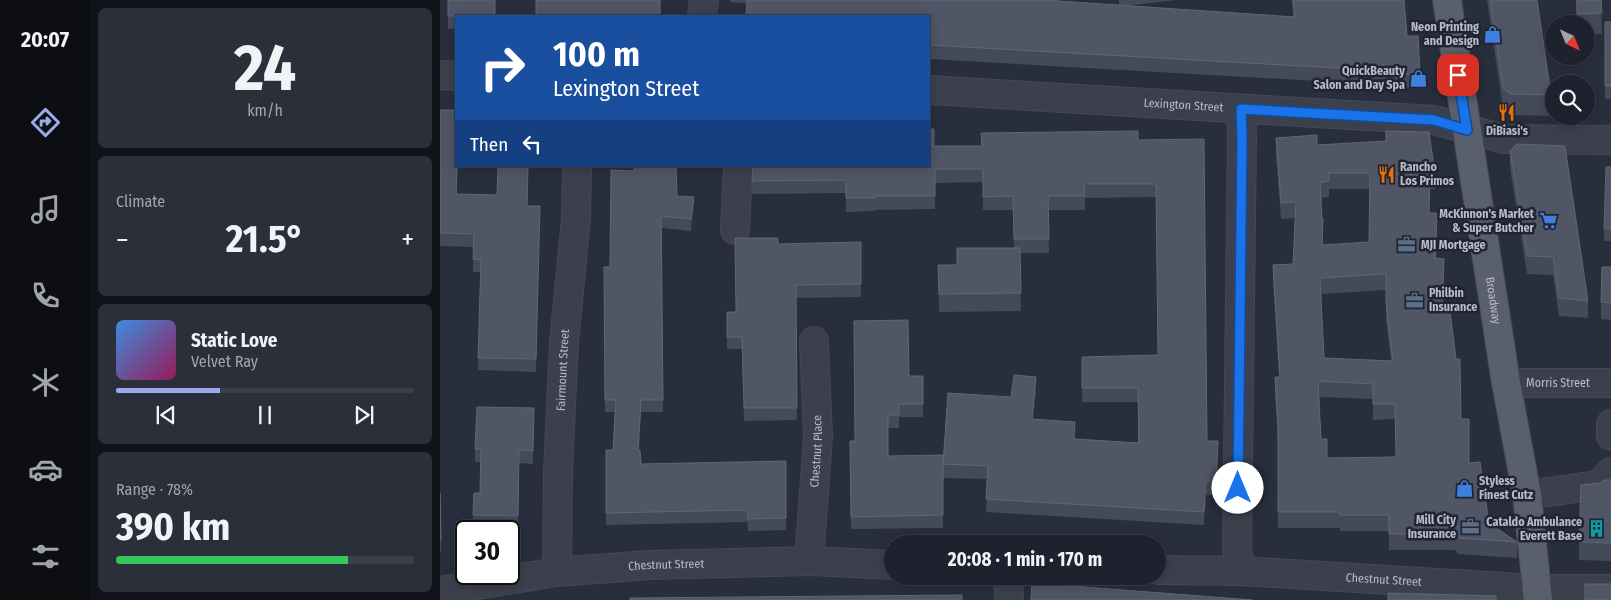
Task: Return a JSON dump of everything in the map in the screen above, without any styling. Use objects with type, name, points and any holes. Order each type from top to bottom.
[{"type":"main road","name":"Broadway","points":[[1447,0],[1506,383],[1527,495],[1537,594]]},
{"type":"street","points":[[702,15],[704,0]]},
{"type":"street","points":[[440,76],[455,76]]},
{"type":"street","name":"Lexington Street","points":[[930,90],[1434,120],[1504,140],[1611,140]]},
{"type":"street","points":[[1240,571],[1237,548],[1241,109]]},
{"type":"street","name":"Fairmount Street","points":[[557,572],[558,471],[564,342],[576,219],[577,167]]},
{"type":"street","points":[[735,230],[738,167]]},
{"type":"street","name":"Chestnut Place","points":[[809,561],[818,437],[814,341]]},
{"type":"street","name":"Morris Street","points":[[1506,383],[1611,383]]},
{"type":"street","points":[[1611,424],[1611,436]]},
{"type":"street","points":[[1527,495],[1598,485],[1611,472]]},
{"type":"street","name":"Chestnut Street","points":[[440,591],[557,572],[648,565],[809,561],[884,565]]},
{"type":"street","name":"Chestnut Street","points":[[1166,570],[1240,571],[1537,594],[1611,589]]},
{"type":"street","points":[[1008,585],[1009,600]]},
{"type":"building","points":[[448,0],[495,0],[495,15],[448,16]]},
{"type":"building","points":[[536,0],[660,0],[660,15],[536,15]]},
{"type":"building","points":[[747,0],[1058,0],[1295,17],[1293,0],[1404,0],[1407,36],[1418,36],[1420,74],[1388,75],[1387,65],[1336,68],[930,45],[930,15],[746,15]]},
{"type":"building","points":[[1490,0],[1537,0],[1545,65],[1547,65],[1548,75],[1545,75],[1545,95],[1511,94],[1503,88]]},
{"type":"building","points":[[1577,0],[1601,0],[1602,13],[1577,14]]},
{"type":"building","points":[[1605,22],[1611,22],[1611,86],[1605,86]]},
{"type":"building","points":[[440,110],[455,110],[456,194],[497,195],[498,167],[528,167],[527,206],[540,206],[536,359],[478,358],[481,260],[473,259],[474,234],[440,233]]},
{"type":"building","points":[[930,129],[934,129],[934,146],[982,146],[981,133],[1138,131],[1138,140],[1204,139],[1207,441],[1218,441],[1216,482],[1206,481],[1204,512],[986,499],[988,466],[943,464],[948,393],[1011,397],[1014,375],[1036,377],[1032,419],[1075,422],[1074,439],[1139,443],[1138,388],[1082,388],[1082,357],[1158,355],[1156,184],[1084,184],[1085,196],[1048,196],[1049,239],[1014,239],[1013,196],[983,197],[983,169],[935,169],[935,196],[846,198],[846,180],[752,181],[753,167],[930,167]]},
{"type":"building","points":[[1386,131],[1429,132],[1435,173],[1430,173],[1429,213],[1437,213],[1435,258],[1444,259],[1442,312],[1450,311],[1456,359],[1460,359],[1461,419],[1469,419],[1469,463],[1480,462],[1489,523],[1517,542],[1458,538],[1455,534],[1389,534],[1389,515],[1340,515],[1340,512],[1278,512],[1278,426],[1275,377],[1280,377],[1273,265],[1293,264],[1296,202],[1281,203],[1276,138],[1317,135],[1317,145],[1386,141]],"holes":[[[1328,173],[1370,173],[1369,242],[1322,245],[1323,219],[1320,182],[1329,181]],[[1386,274],[1386,303],[1393,361],[1324,358],[1320,278]],[[1318,381],[1373,384],[1373,404],[1395,404],[1396,457],[1327,458],[1327,439],[1321,439]]]},
{"type":"building","points":[[1517,144],[1565,146],[1588,301],[1559,298],[1553,257],[1527,256],[1510,151]]},
{"type":"building","points":[[634,167],[676,167],[677,196],[694,197],[691,219],[661,216],[663,400],[641,400],[638,450],[640,450],[641,464],[786,461],[786,518],[748,519],[747,510],[606,513],[606,450],[613,450],[616,400],[605,400],[604,267],[610,267],[611,170],[634,171]]},
{"type":"building","points":[[1606,167],[1611,167],[1611,229],[1604,229]]},
{"type":"building","points":[[735,238],[778,238],[778,244],[861,242],[861,284],[796,285],[797,408],[744,408],[742,337],[727,337],[727,312],[736,312]]},
{"type":"building","points":[[957,248],[1020,248],[1021,293],[939,294],[938,265],[957,265]]},
{"type":"building","points":[[1602,267],[1611,267],[1611,303],[1601,302]]},
{"type":"building","points":[[908,320],[909,376],[923,376],[923,404],[899,404],[899,415],[888,415],[888,456],[943,455],[943,515],[851,517],[850,441],[855,441],[854,321]]},
{"type":"building","points":[[477,407],[534,408],[533,451],[519,450],[518,516],[473,515],[474,493],[480,493],[481,449],[475,449]]},
{"type":"building","name":"Cataldo Ambulance Everett Base","points":[[1605,480],[1611,480],[1611,543],[1579,542],[1581,485],[1600,483]]},
{"type":"building","points":[[440,493],[441,540],[440,540]]},
{"type":"building","points":[[1585,584],[1611,584],[1611,600],[1585,600]]},
{"type":"building","points":[[1032,585],[1058,585],[1252,600],[1031,600]]},
{"type":"building","points":[[1388,593],[1496,596],[1496,600],[1388,600]]},
{"type":"building","points":[[962,595],[962,600],[630,600],[630,598]]},
{"type":"place","name":"Neon Printing and Design","points":[[1493,34]]},
{"type":"place","name":"QuickBeauty Salon and Day Spa","points":[[1419,78]]},
{"type":"place","name":"DiBiasi's","points":[[1507,112]]},
{"type":"place","name":"Rancho Los Primos","points":[[1386,174]]},
{"type":"place","name":"McKinnon's Market & Super Butcher","points":[[1548,221]]},
{"type":"place","name":"MJI Mortgage","points":[[1407,245]]},
{"type":"place","name":"Philbin Insurance","points":[[1415,300]]},
{"type":"place","name":"Styless Finest Cutz","points":[[1465,488]]},
{"type":"place","name":"Mill City Insurance","points":[[1470,527]]},
{"type":"place","name":"Cataldo Ambulance Everett Base","points":[[1596,529]]},
{"type":"route","points":[[1238,488],[1241,109],[1434,120],[1467,130],[1458,75]]}]
